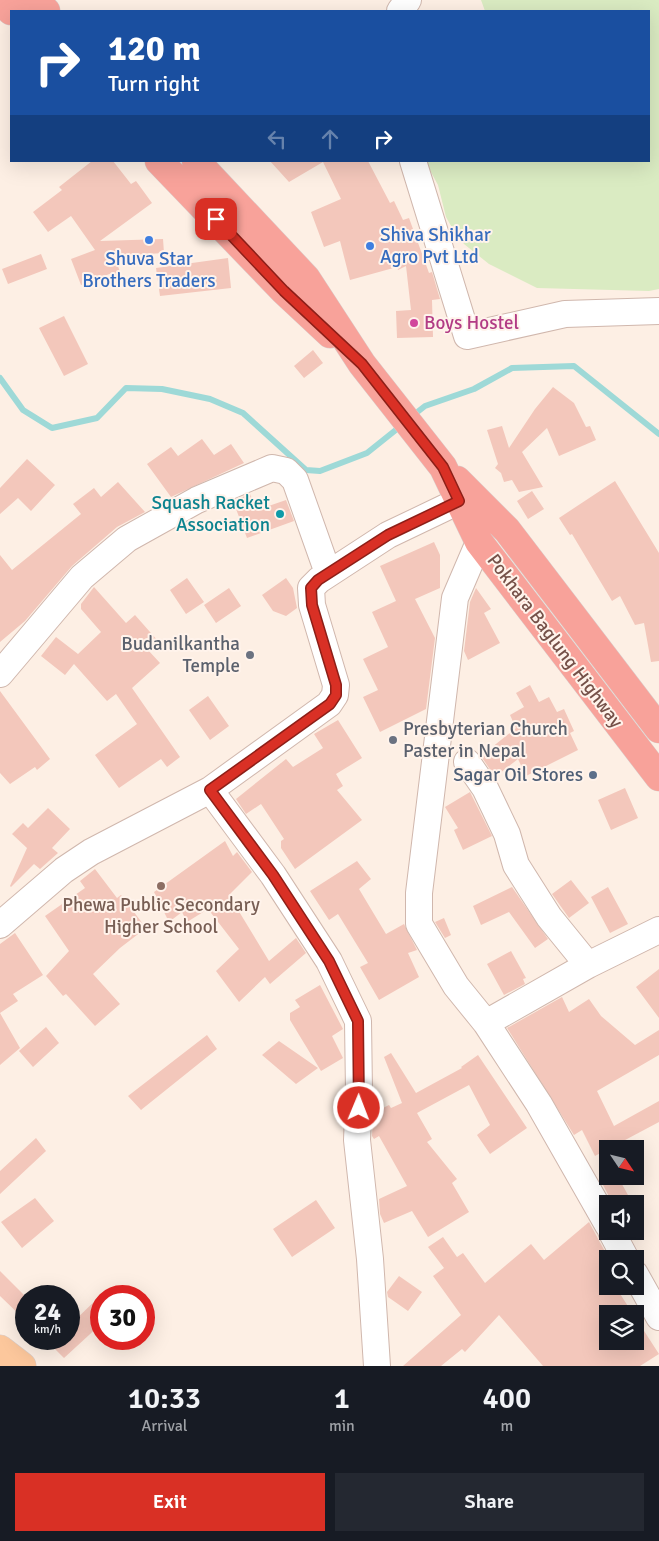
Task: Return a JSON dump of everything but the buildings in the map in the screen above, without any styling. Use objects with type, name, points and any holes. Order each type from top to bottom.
[{"type":"highway","points":[[0,0],[10,10]]},
{"type":"highway","points":[[34,0],[45,10]]},
{"type":"highway","points":[[160,162],[284,291],[362,364]]},
{"type":"highway","points":[[197,162],[306,278],[362,364],[443,467]]},
{"type":"highway","name":"Pokhara Baglung Highway","points":[[443,467],[479,542],[659,777]]},
{"type":"highway","name":"Pokhara Baglung Highway","points":[[443,467],[507,530],[659,729]]},
{"type":"main road","points":[[0,1349],[22,1366]]},
{"type":"street","points":[[12,10],[20,0]]},
{"type":"street","points":[[0,24],[10,12]]},
{"type":"street","points":[[413,162],[467,336],[565,314],[659,311]]},
{"type":"street","points":[[0,674],[82,577],[127,539],[197,500],[272,468],[286,471],[296,480],[328,573]]},
{"type":"street","points":[[0,925],[64,870],[84,857],[210,790],[330,704],[336,695],[336,685],[312,605],[311,588],[328,573],[388,535],[459,501]]},
{"type":"street","points":[[479,542],[455,598],[419,893],[419,924],[456,986],[486,1024],[539,1104],[599,1209]]},
{"type":"street","points":[[466,762],[485,788],[507,834],[516,865],[549,917],[588,965]]},
{"type":"street","points":[[210,790],[273,875],[329,961],[358,1021],[359,1092],[357,1140],[370,1259],[377,1366]]},
{"type":"street","points":[[486,1024],[588,965],[659,930]]},
{"type":"street","points":[[644,1290],[659,1317]]},
{"type":"green space","points":[[481,0],[659,0],[659,289],[649,291],[537,288],[489,264],[464,244],[454,231],[446,217],[438,185],[426,162],[650,162],[650,10],[485,10]]},
{"type":"waterway","points":[[411,417],[425,406],[474,389],[512,368],[574,366],[659,434]]},
{"type":"waterway","points":[[0,378],[23,410],[52,428],[97,418],[126,388],[162,389],[210,399],[243,413],[306,470],[320,471],[367,453],[402,425]]},
{"type":"place","name":"Shuva Star Brothers Traders","points":[[149,240]]},
{"type":"place","name":"Shiva Shikhar Agro Pvt Ltd","points":[[370,246]]},
{"type":"place","name":"Boys Hostel","points":[[414,323]]},
{"type":"place","name":"Squash Racket Association","points":[[280,514]]},
{"type":"place","name":"Budanilkantha Temple","points":[[250,655]]},
{"type":"place","name":"Presbyterian Church Paster in Nepal","points":[[393,740]]},
{"type":"place","name":"Sagar Oil Stores","points":[[593,775]]},
{"type":"place","name":"Phewa Public Secondary Higher School","points":[[161,886]]},
{"type":"route","points":[[216,219],[284,291],[362,364],[443,467],[459,501],[388,535],[318,580],[311,588],[312,605],[331,665],[336,685],[336,695],[330,704],[210,790],[273,875],[329,961],[358,1021],[359,1108]]}]
